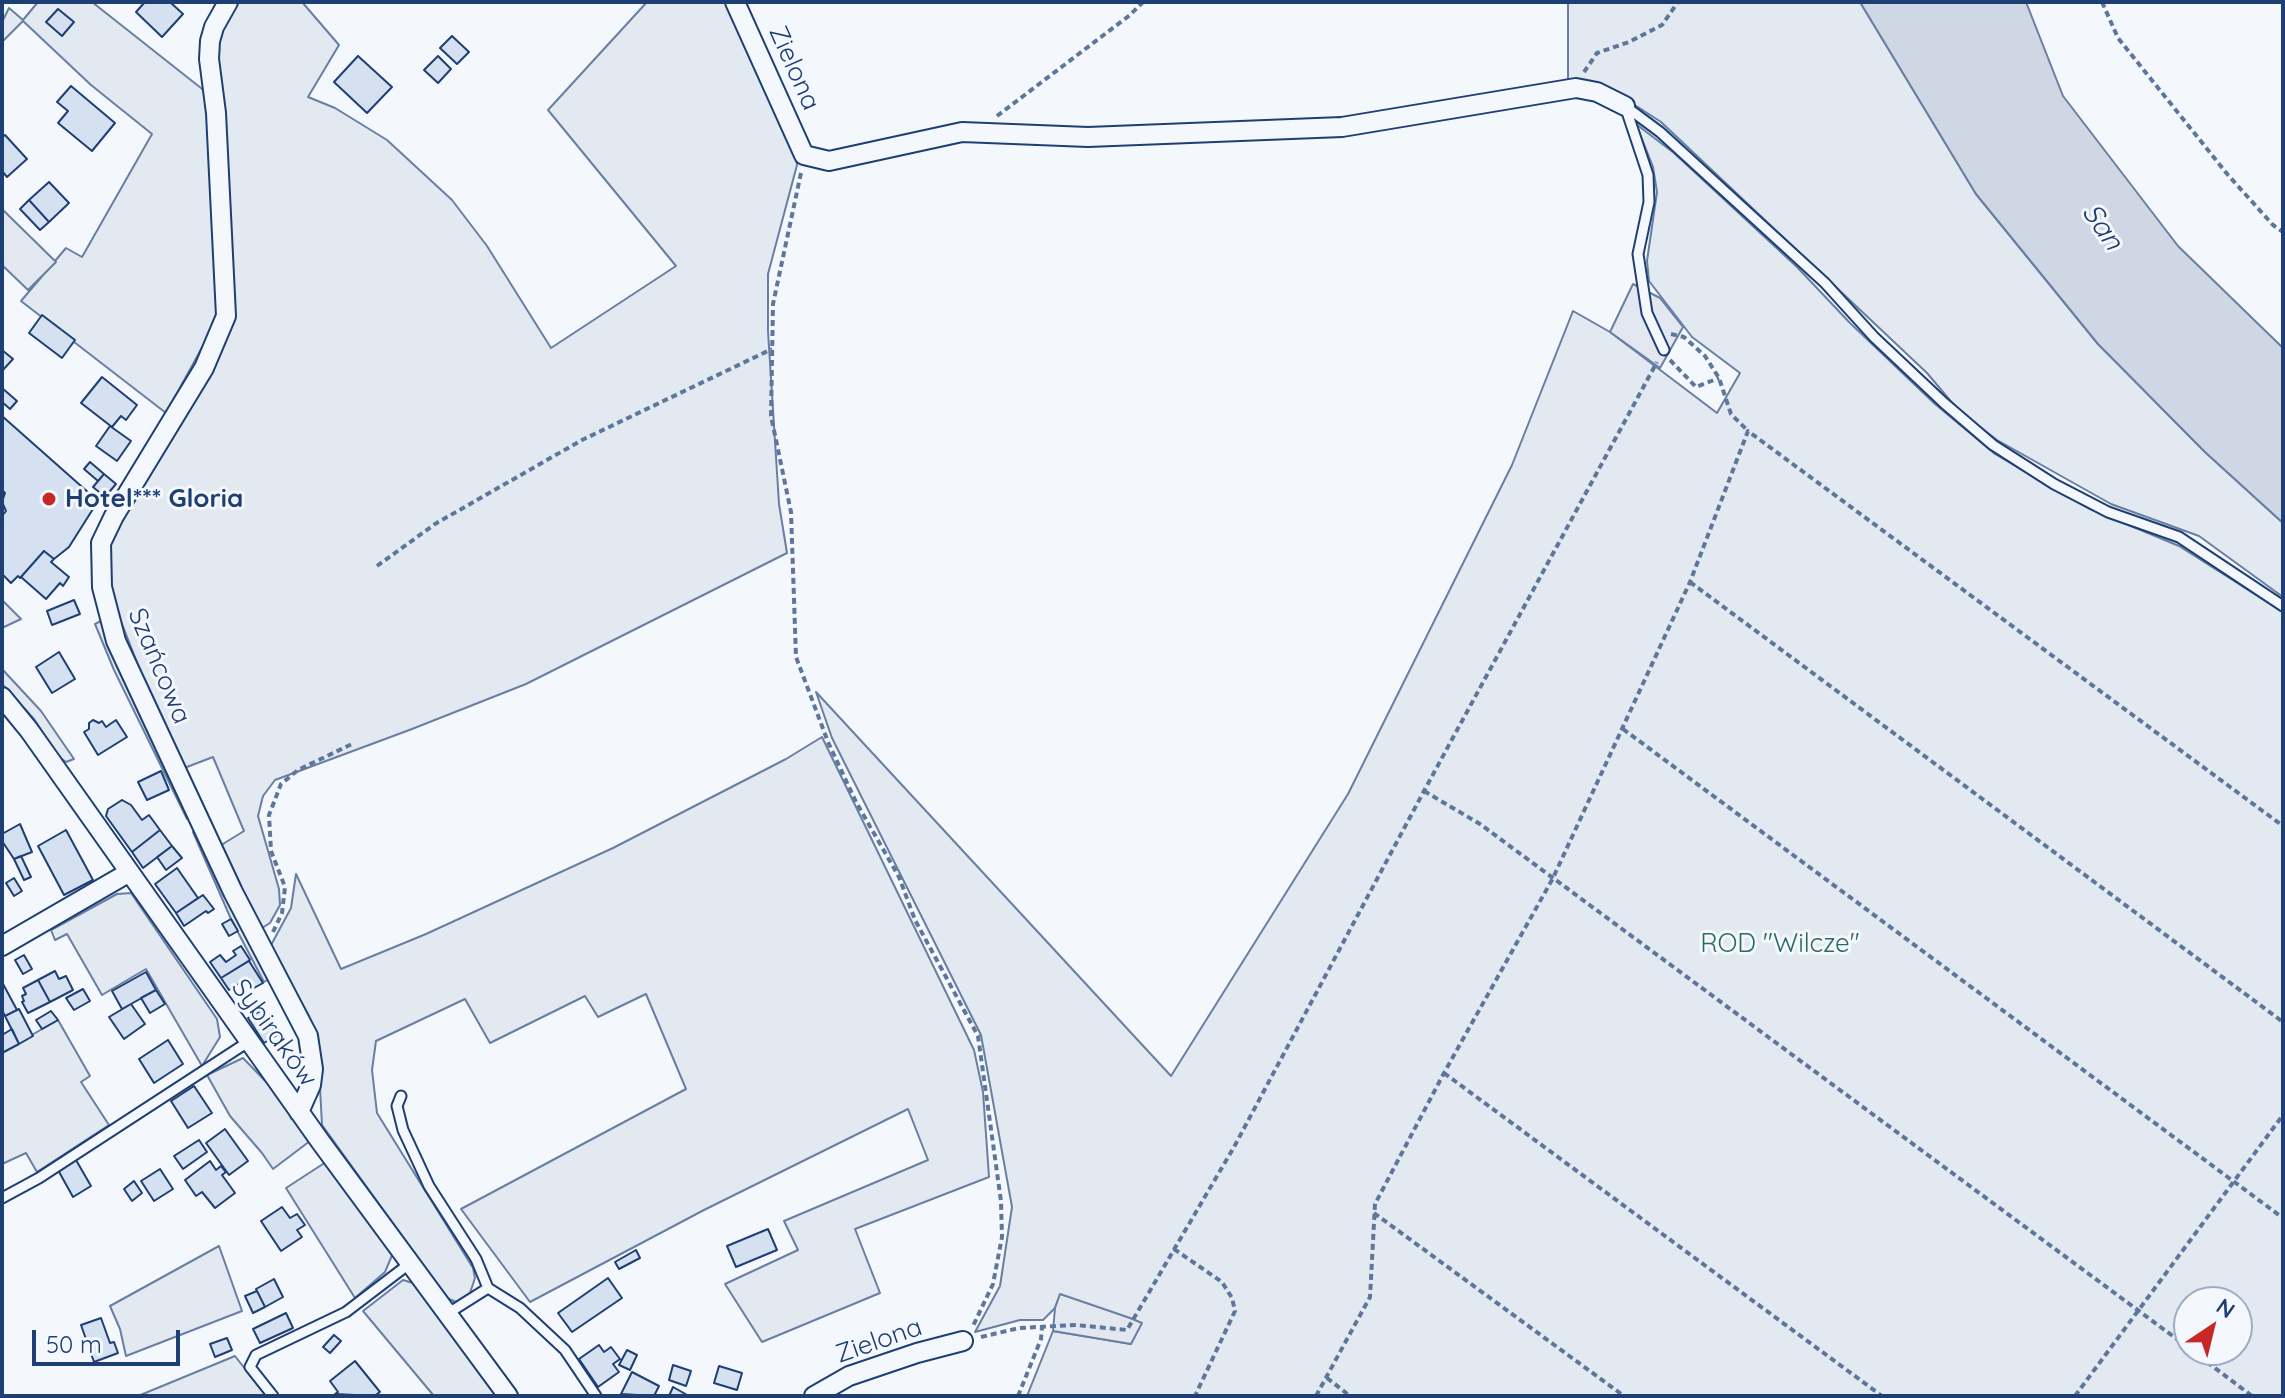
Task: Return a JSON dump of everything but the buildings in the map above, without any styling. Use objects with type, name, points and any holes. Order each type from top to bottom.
[{"type":"street","name":"Szańcowa","points":[[228,2],[214,27],[209,59],[216,113],[226,316],[204,368],[114,516],[101,543],[102,587],[116,641],[257,941],[308,1036],[313,1069],[311,1085],[299,1112]]},
{"type":"street","name":"Zielona","points":[[735,2],[804,155]]},
{"type":"street","points":[[804,155],[829,161],[977,131],[1088,137],[1342,127],[1576,88],[1597,92],[1625,106]]},
{"type":"street","name":"Sybiraków","points":[[2,697],[29,730],[248,1042],[508,1396]]},
{"type":"street","points":[[2,946],[128,873]]},
{"type":"street","name":"Zielona","points":[[814,1396],[849,1376],[963,1341]]},
{"type":"lane","points":[[1625,106],[1648,175],[1649,202],[1638,254],[1647,313],[1664,350]]},
{"type":"lane","points":[[1625,106],[1660,132],[1825,283],[1874,337],[1993,445],[2054,484],[2108,512],[2179,537],[2283,606]]},
{"type":"lane","points":[[2,1198],[39,1178],[248,1042]]},
{"type":"lane","points":[[401,1096],[397,1106],[403,1130],[429,1186],[476,1259],[488,1288],[520,1308],[565,1350],[596,1396]]},
{"type":"lane","points":[[273,1396],[250,1367],[256,1355],[346,1312],[409,1264]]},
{"type":"lane","points":[[447,1314],[488,1288]]},
{"type":"path","points":[[977,131],[1143,2]]},
{"type":"path","points":[[1576,88],[1585,68],[1597,53],[1629,42],[1662,25],[1678,2]]},
{"type":"path","points":[[2102,2],[2118,38],[2228,175],[2283,232]]},
{"type":"path","points":[[804,155],[773,304],[772,349],[771,416],[791,512],[796,657],[828,742],[856,802],[899,877],[915,920],[978,1036],[1001,1201],[1002,1237],[993,1284],[982,1311],[963,1341]]},
{"type":"path","points":[[1660,337],[1669,334],[1684,337],[1705,356],[1719,378],[1731,414],[1748,431],[2283,826]]},
{"type":"path","points":[[377,566],[435,524],[582,440],[772,349]]},
{"type":"path","points":[[963,1341],[1019,1328],[1076,1325],[1127,1330],[1234,1147],[1664,350],[1676,368],[1696,387],[1719,378]]},
{"type":"path","points":[[1316,1396],[1370,1297],[1375,1204],[1553,878],[1690,582],[1748,431]]},
{"type":"path","points":[[1690,582],[2283,1022]]},
{"type":"path","points":[[1623,729],[2283,1218]]},
{"type":"path","points":[[257,941],[272,934],[282,913],[285,887],[271,851],[269,815],[281,784],[298,770],[354,743]]},
{"type":"path","points":[[1424,791],[1480,824],[2173,1336]]},
{"type":"path","points":[[1444,1073],[1882,1396]]},
{"type":"path","points":[[2075,1396],[2283,1115]]},
{"type":"path","points":[[1374,1213],[1624,1396]]},
{"type":"path","points":[[1174,1249],[1222,1282],[1232,1298],[1235,1311],[1195,1396]]},
{"type":"path","points":[[1018,1396],[1041,1339],[1042,1327]]},
{"type":"path","points":[[2212,1366],[2252,1396]]},
{"type":"path","points":[[1326,1378],[1350,1396]]},
{"type":"green space","points":[[38,2],[92,2],[206,92],[218,310],[215,324],[166,413],[21,301],[66,248],[82,257],[152,134],[91,85],[23,21],[2,42],[2,22],[9,8],[23,20]]},
{"type":"green space","points":[[233,2],[302,2],[339,45],[308,97],[335,108],[387,140],[452,200],[487,246],[551,348],[676,266],[548,110],[647,2],[729,2],[794,141],[797,165],[768,274],[768,331],[779,504],[787,553],[526,684],[275,780],[263,796],[258,816],[279,889],[280,905],[270,923],[259,930],[218,847],[244,831],[213,757],[179,770],[106,583],[106,543],[220,351],[212,53]]},
{"type":"green space","points":[[1568,2],[1860,2],[1976,194],[2098,344],[2205,452],[2283,523],[2283,597],[2199,536],[2111,504],[1997,440],[1959,411],[1927,373],[1661,122],[1624,98],[1568,83]]},
{"type":"green space","name":"ROD \"Wilcze\"","points":[[1636,124],[1674,153],[1797,267],[1850,323],[1935,404],[1995,454],[2088,508],[2179,546],[2283,612],[2283,1396],[1027,1396],[1053,1331],[1131,1344],[1060,1295],[1055,1308],[1043,1320],[1020,1320],[975,1332],[1000,1286],[1012,1207],[981,1035],[832,738],[816,692],[1171,1076],[1348,794],[1512,465],[1573,311],[1610,332],[1717,413],[1740,373],[1692,337],[1649,281],[1647,261],[1657,192],[1653,167]]},
{"type":"green space","points":[[103,620],[191,816],[187,819],[114,670],[95,624]]},
{"type":"green space","points":[[2,669],[41,711],[74,759],[66,762],[58,756],[34,719],[2,684]]},
{"type":"green space","points":[[822,737],[974,1050],[983,1092],[989,1177],[855,1229],[880,1293],[762,1342],[725,1284],[798,1250],[784,1221],[928,1160],[908,1109],[704,1210],[530,1302],[461,1209],[686,1089],[646,994],[598,1017],[585,996],[490,1043],[465,999],[376,1041],[372,1070],[377,1113],[473,1268],[475,1278],[470,1293],[456,1302],[447,1298],[322,1125],[319,1069],[309,1016],[270,947],[291,908],[296,874],[341,969],[426,934],[613,848],[786,759]]},
{"type":"green space","points":[[198,829],[271,978],[264,982],[231,919],[193,832]]},
{"type":"green space","points":[[131,893],[217,1019],[220,1037],[202,1066],[146,969],[102,995],[67,934],[55,940],[51,930],[117,894]]},
{"type":"green space","points":[[58,1020],[90,1076],[81,1082],[109,1125],[37,1172],[26,1153],[2,1164],[2,1052]]},
{"type":"green space","points":[[243,1058],[273,1089],[310,1141],[273,1169],[230,1116],[207,1075]]},
{"type":"green space","points":[[326,1162],[393,1253],[385,1272],[355,1298],[286,1188]]},
{"type":"green space","points":[[219,1246],[242,1311],[126,1356],[120,1329],[110,1306]]},
{"type":"green space","points":[[403,1280],[413,1283],[497,1396],[434,1396],[363,1311]]},
{"type":"green space","points":[[235,1356],[266,1396],[138,1396]]},
{"type":"shaded area","points":[[2,209],[56,262],[28,290],[2,265]]},
{"type":"shaded area","points":[[1633,284],[1660,298],[1683,327],[1660,368],[1610,332]]},
{"type":"shaded area","points":[[2,600],[21,619],[2,628]]},
{"type":"shaded area","points":[[1060,1294],[1142,1323],[1131,1344],[1053,1331]]},
{"type":"water","name":"San","points":[[1860,2],[2026,2],[2063,96],[2178,246],[2283,348],[2283,523],[2205,452],[2098,344],[1976,194]]},
{"type":"place","name":"Hotel*** Gloria","points":[[49,499]]}]
